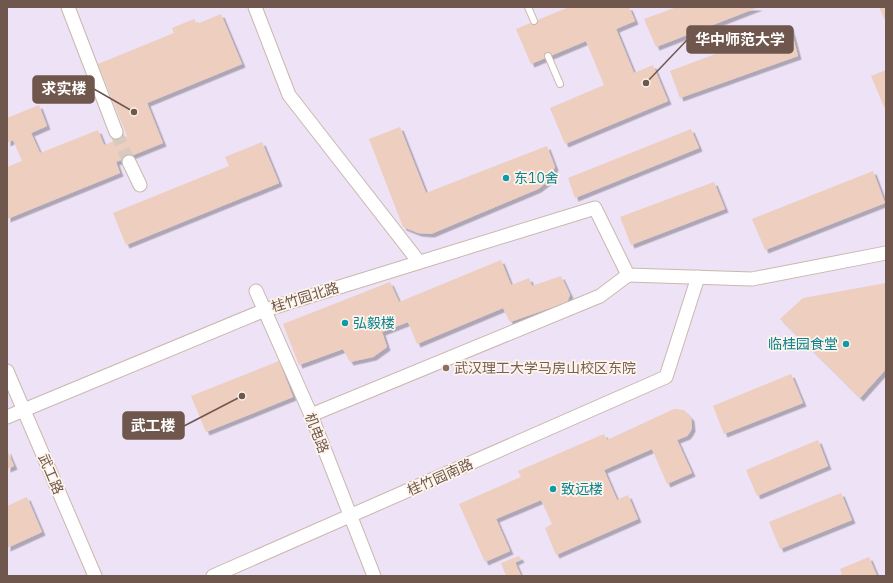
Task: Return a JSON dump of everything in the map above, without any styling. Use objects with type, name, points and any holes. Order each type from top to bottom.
[{"type":"street","points":[[68,7],[116,132]]},
{"type":"street","points":[[255,7],[289,95],[418,262]]},
{"type":"street","points":[[130,162],[140,185]]},
{"type":"street","name":"桂竹园北路","points":[[7,417],[265,310],[595,208],[628,275]]},
{"type":"street","points":[[311,415],[600,296],[628,275],[752,279],[886,253]]},
{"type":"street","name":"桂竹园南路","points":[[213,576],[666,377],[698,278]]},
{"type":"street","name":"机电路","points":[[256,291],[311,415],[374,576]]},
{"type":"street","name":"武工路","points":[[7,371],[95,576]]},
{"type":"lane","points":[[528,7],[534,21]]},
{"type":"lane","points":[[548,56],[560,84]]},
{"type":"shaded area","name":"武汉理工大学马房山校区东院","points":[[7,7],[886,7],[886,576],[7,576]]},
{"type":"building","points":[[569,7],[629,7],[635,21],[616,29],[634,73],[653,65],[668,101],[565,144],[550,108],[604,85],[586,41],[531,64],[516,29]]},
{"type":"building","points":[[677,7],[759,7],[656,47],[644,19]]},
{"type":"building","points":[[879,7],[886,7],[886,23]]},
{"type":"building","points":[[221,14],[242,64],[147,103],[163,143],[116,162],[120,173],[7,219],[7,167],[22,161],[13,140],[7,143],[7,118],[39,105],[47,126],[31,133],[40,153],[98,130],[104,145],[127,136],[98,64],[174,33],[172,28],[194,19],[197,24]]},
{"type":"building","points":[[790,26],[798,56],[680,98],[670,71]]},
{"type":"building","points":[[886,70],[886,108],[885,109],[871,76]]},
{"type":"building","name":"东10舍","points":[[400,127],[426,193],[547,146],[555,167],[547,182],[538,189],[431,234],[418,233],[403,227],[369,139]]},
{"type":"building","points":[[691,129],[699,148],[575,198],[568,178]]},
{"type":"building","points":[[262,142],[279,183],[126,245],[113,213],[229,166],[225,157]]},
{"type":"building","points":[[873,171],[885,203],[765,250],[752,219]]},
{"type":"building","points":[[714,182],[725,209],[631,245],[620,217]]},
{"type":"building","points":[[501,260],[511,285],[529,278],[532,286],[561,276],[570,295],[567,302],[510,322],[503,308],[417,344],[408,322],[382,332],[387,347],[373,357],[350,362],[343,349],[299,365],[283,324],[390,282],[399,302]]},
{"type":"building","name":"临桂园食堂","points":[[886,283],[886,369],[860,398],[780,319],[803,298]]},
{"type":"building","points":[[279,361],[293,397],[206,432],[191,396]]},
{"type":"building","points":[[791,374],[803,403],[724,434],[713,406]]},
{"type":"building","name":"致远楼","points":[[674,409],[684,410],[691,418],[692,428],[690,432],[687,436],[677,440],[692,473],[667,484],[652,449],[604,470],[617,500],[628,495],[638,519],[556,555],[545,528],[552,524],[541,500],[496,519],[510,551],[485,562],[459,504],[521,477],[518,471],[604,434],[607,440]]},
{"type":"building","points":[[818,440],[828,466],[757,496],[746,470]]},
{"type":"building","points":[[7,450],[14,466],[7,469]]},
{"type":"building","points":[[841,493],[852,520],[780,549],[769,522]]},
{"type":"building","points":[[27,497],[42,532],[7,548],[7,506]]},
{"type":"building","points":[[519,556],[521,559],[515,562],[521,576],[506,576],[501,563]]},
{"type":"building","points":[[869,557],[877,576],[838,576],[842,574],[840,569]]},
{"type":"tunnel","points":[[116,132],[129,162]]},
{"type":"place","name":"华中师范大学","points":[[646,83]]},
{"type":"place","name":"求实楼","points":[[134,112]]},
{"type":"place","name":"东10舍","points":[[506,178]]},
{"type":"place","name":"弘毅楼","points":[[345,323]]},
{"type":"place","name":"临桂园食堂","points":[[846,344]]},
{"type":"place","name":"武汉理工大学马房山校区东院","points":[[446,368]]},
{"type":"place","name":"武工楼","points":[[242,396]]},
{"type":"place","name":"致远楼","points":[[553,489]]}]
